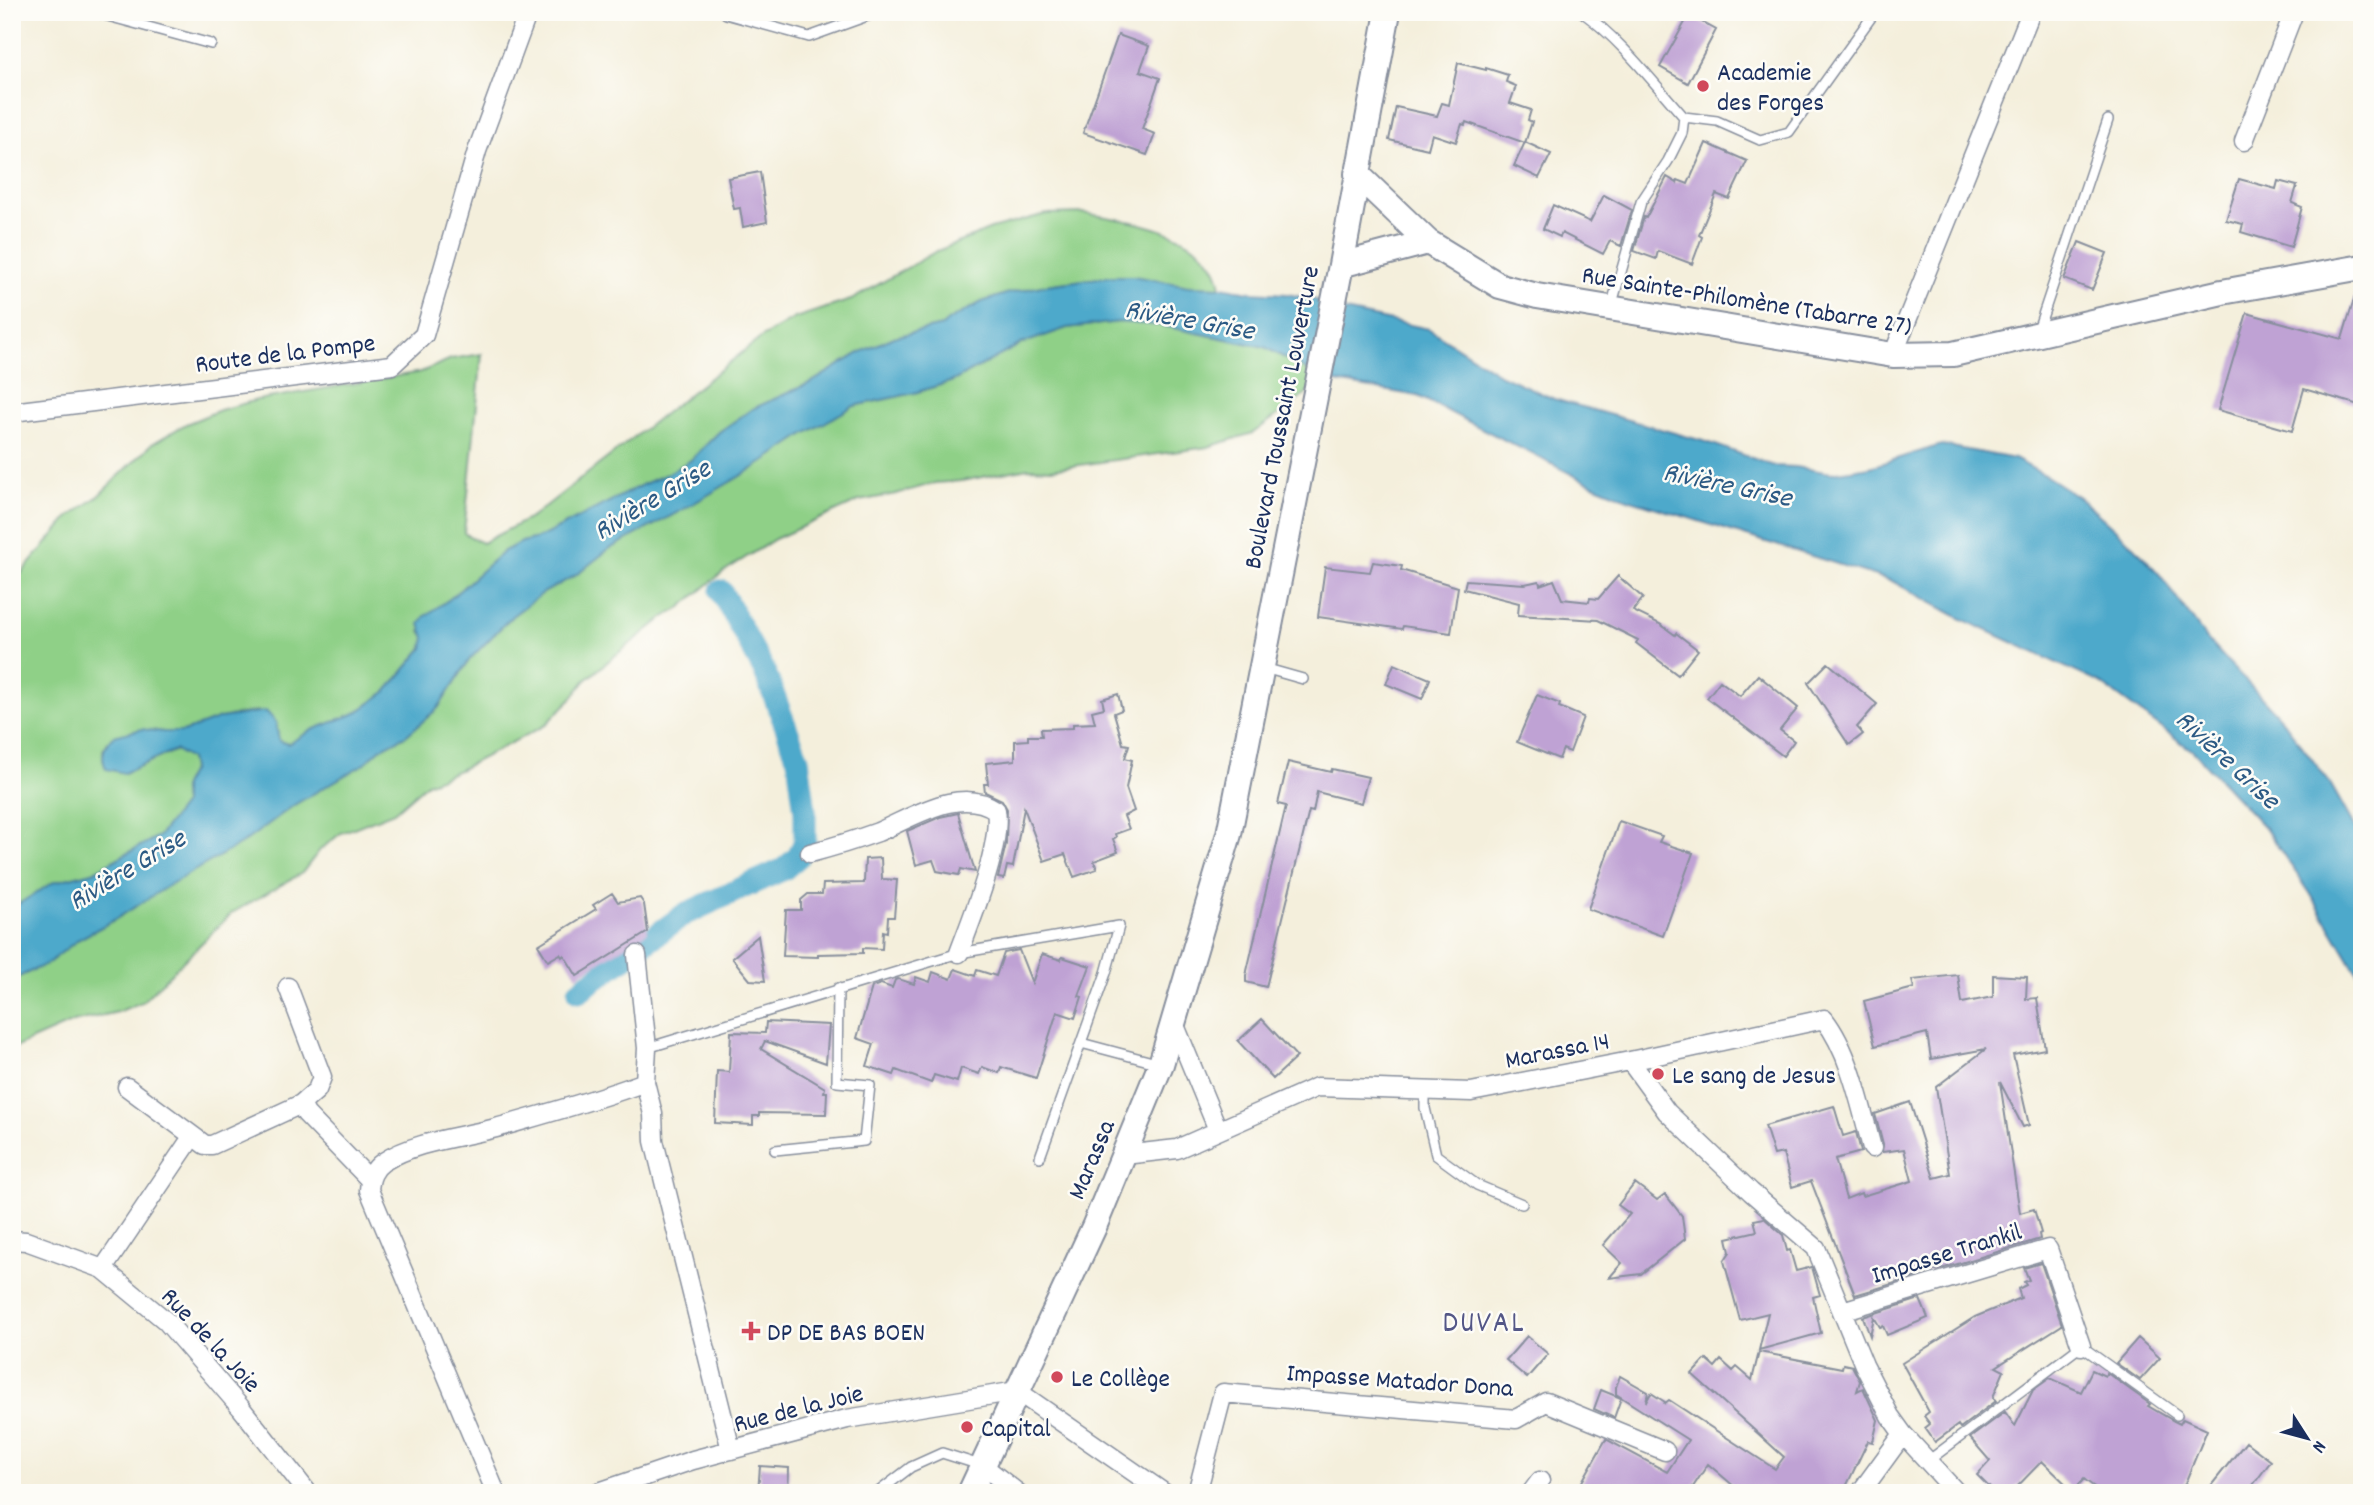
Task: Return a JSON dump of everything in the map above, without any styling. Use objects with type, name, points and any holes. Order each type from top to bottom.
[{"type":"main road","name":"Boulevard Toussaint Louverture","points":[[1229,834],[1388,12]]},
{"type":"main road","name":"Rue Sainte-Philomène (Tabarre 27)","points":[[1357,174],[1428,242],[1500,286],[1537,296],[1610,309],[1894,355],[1952,354],[2222,292],[2362,267]]},
{"type":"main road","points":[[1340,270],[1428,242]]},
{"type":"main road","name":"Marassa","points":[[970,1493],[1094,1227],[1161,1064],[1229,834]]},
{"type":"street","name":"Route de la Pompe","points":[[12,412],[392,365],[424,335],[477,151],[528,12]]},
{"type":"street","points":[[1894,355],[2031,12]]},
{"type":"street","points":[[2244,141],[2294,12]]},
{"type":"street","points":[[810,853],[853,841],[941,805],[986,803],[996,810],[996,837],[979,898],[959,953]]},
{"type":"street","points":[[637,955],[647,1048],[645,1082],[653,1114],[654,1140],[731,1450]]},
{"type":"street","points":[[127,1087],[205,1145],[212,1145],[301,1104],[317,1090],[321,1077],[288,987]]},
{"type":"street","points":[[1630,1061],[1824,1019],[1837,1035],[1872,1148]]},
{"type":"street","points":[[1174,1023],[1218,1130]]},
{"type":"street","name":"Marassa 14","points":[[1124,1155],[1177,1149],[1317,1087],[1471,1092],[1630,1061],[1667,1112],[1751,1192],[1816,1248],[1890,1416],[1903,1434],[1958,1493]]},
{"type":"street","points":[[496,1493],[369,1190],[370,1180],[375,1170],[384,1162],[430,1142],[494,1128],[645,1082]]},
{"type":"street","points":[[301,1104],[306,1114],[370,1180]]},
{"type":"street","points":[[103,1269],[192,1137]]},
{"type":"street","name":"Rue de la Joie","points":[[12,1240],[26,1241],[103,1269],[166,1321],[241,1408],[308,1493]]},
{"type":"street","name":"Impasse Trankil","points":[[1842,1311],[2048,1249],[2081,1346]]},
{"type":"street","points":[[1017,1391],[1164,1493]]},
{"type":"street","name":"Rue de la Joie","points":[[596,1493],[694,1460],[847,1419],[1017,1391]]},
{"type":"street","name":"Impasse Matador Dona","points":[[1197,1493],[1223,1393],[1516,1419],[1546,1402],[1665,1451]]},
{"type":"street","points":[[1860,1493],[1903,1434]]},
{"type":"street","points":[[982,1465],[1018,1493]]},
{"type":"lane","points":[[93,12],[211,44]]},
{"type":"lane","points":[[726,14],[809,37],[878,12]]},
{"type":"lane","points":[[1582,12],[1632,58],[1684,117],[1717,121],[1760,140],[1789,132],[1875,12]]},
{"type":"lane","points":[[1610,309],[1641,202],[1668,161],[1682,133],[1684,117]]},
{"type":"lane","points":[[2036,335],[2108,120]]},
{"type":"lane","points":[[1262,668],[1303,679]]},
{"type":"lane","points":[[647,1048],[959,953],[1119,926],[1106,972],[1040,1157]]},
{"type":"lane","points":[[775,1150],[864,1141],[870,1086],[837,1082],[838,988]]},
{"type":"lane","points":[[1081,1043],[1161,1064]]},
{"type":"lane","points":[[1425,1090],[1425,1108],[1436,1155],[1476,1185],[1522,1204]]},
{"type":"lane","points":[[1928,1461],[2081,1346],[2177,1416]]},
{"type":"lane","points":[[877,1493],[912,1467],[942,1453],[982,1465]]},
{"type":"green space","points":[[1083,213],[1145,225],[1186,241],[1203,253],[1215,268],[1221,287],[1189,286],[1133,276],[1046,285],[982,302],[942,326],[894,337],[854,356],[812,382],[752,409],[719,432],[691,460],[667,474],[541,537],[504,551],[451,598],[425,616],[421,631],[426,638],[423,648],[387,691],[356,713],[312,730],[288,744],[279,741],[276,722],[257,711],[220,718],[183,732],[152,730],[108,742],[103,750],[103,760],[125,773],[176,750],[190,759],[192,769],[183,786],[183,805],[159,836],[93,872],[54,882],[12,908],[12,584],[68,518],[97,497],[152,444],[186,424],[220,410],[257,400],[421,372],[451,359],[482,354],[464,533],[482,543],[532,517],[762,337],[795,318],[851,300],[935,252],[991,229],[1046,214]]},
{"type":"green space","points":[[1119,322],[1159,325],[1265,347],[1325,380],[1253,433],[1208,447],[1051,469],[1028,468],[962,481],[935,483],[859,501],[775,539],[723,572],[680,608],[612,658],[585,681],[544,726],[459,770],[427,783],[394,812],[341,833],[320,850],[302,873],[232,913],[142,1002],[118,1012],[73,1022],[12,1049],[12,980],[47,964],[79,939],[244,842],[294,805],[364,764],[380,749],[407,735],[438,708],[470,659],[512,616],[543,593],[576,575],[609,549],[684,509],[854,406],[953,381],[1021,344],[1067,328]]},
{"type":"water","name":"Rivière Grise","points":[[1133,276],[1189,286],[1287,294],[1316,300],[1345,311],[1429,329],[1501,375],[1554,399],[1710,443],[1774,466],[1831,473],[1870,467],[1941,445],[2015,459],[2048,477],[2079,497],[2135,547],[2160,575],[2206,638],[2283,721],[2330,783],[2362,840],[2362,981],[2310,893],[2265,828],[2193,751],[2100,683],[1960,618],[1892,581],[1628,499],[1593,485],[1418,396],[1325,380],[1265,347],[1159,325],[1119,322],[1067,328],[1021,344],[953,381],[854,406],[684,509],[609,549],[576,575],[543,593],[512,616],[470,659],[438,708],[407,735],[380,749],[364,764],[294,805],[244,842],[79,939],[47,964],[12,980],[12,908],[54,882],[93,872],[159,836],[183,805],[183,786],[192,769],[190,759],[175,750],[124,773],[106,769],[104,751],[114,736],[142,729],[183,732],[220,718],[266,711],[276,722],[279,741],[288,744],[312,730],[356,713],[387,691],[423,648],[425,638],[420,624],[425,616],[451,598],[504,551],[541,537],[667,474],[691,460],[719,432],[752,409],[812,382],[861,352],[894,337],[942,326],[982,302],[1006,294],[1046,285]]},
{"type":"building","points":[[1689,15],[1716,30],[1688,83],[1660,67]]},
{"type":"building","points":[[1118,35],[1149,46],[1140,71],[1160,78],[1142,129],[1155,134],[1147,155],[1083,133]]},
{"type":"building","points":[[1458,63],[1508,75],[1506,82],[1516,86],[1510,103],[1531,110],[1528,120],[1532,122],[1525,143],[1466,122],[1465,125],[1462,124],[1456,142],[1432,134],[1428,149],[1389,140],[1396,107],[1437,116],[1442,103],[1449,105]]},
{"type":"building","points":[[1525,142],[1551,154],[1539,178],[1514,166]]},
{"type":"building","points":[[1706,143],[1747,161],[1729,199],[1716,194],[1699,235],[1702,237],[1692,264],[1658,251],[1656,259],[1634,251],[1644,217],[1646,218],[1667,177],[1677,183],[1678,180],[1688,184]]},
{"type":"building","points":[[760,172],[767,222],[743,227],[740,208],[734,209],[728,178]]},
{"type":"building","points":[[2239,179],[2276,189],[2278,181],[2297,186],[2292,203],[2302,207],[2291,247],[2241,232],[2243,224],[2226,220]]},
{"type":"building","points":[[1604,195],[1632,210],[1621,246],[1610,241],[1603,254],[1562,233],[1560,237],[1543,229],[1553,205],[1590,222]]},
{"type":"building","points":[[2079,242],[2107,253],[2092,290],[2064,279]]},
{"type":"building","points":[[2357,289],[2362,289],[2362,406],[2304,389],[2292,431],[2218,410],[2247,313],[2342,339]]},
{"type":"building","points":[[1373,562],[1402,566],[1401,570],[1458,587],[1451,633],[1318,617],[1325,567],[1370,572]]},
{"type":"building","points":[[1618,576],[1643,598],[1633,611],[1660,624],[1675,635],[1676,633],[1698,650],[1678,675],[1636,643],[1638,640],[1598,620],[1518,615],[1519,603],[1464,589],[1466,580],[1525,584],[1539,581],[1540,585],[1554,580],[1562,599],[1589,602],[1590,598],[1598,599]]},
{"type":"building","points":[[1828,663],[1877,704],[1857,727],[1863,734],[1849,745],[1808,683]]},
{"type":"building","points":[[1394,664],[1430,679],[1422,699],[1386,684]]},
{"type":"building","points":[[1758,675],[1798,708],[1780,730],[1794,741],[1783,756],[1707,698],[1720,681],[1740,696]]},
{"type":"building","points":[[1118,694],[1122,710],[1114,713],[1123,744],[1129,745],[1125,758],[1132,760],[1126,788],[1134,811],[1124,816],[1129,829],[1115,834],[1113,839],[1118,852],[1094,861],[1097,869],[1074,877],[1065,854],[1044,861],[1024,808],[1013,867],[1007,866],[1004,879],[998,878],[1006,844],[1007,809],[1002,800],[985,792],[984,784],[988,784],[986,763],[1015,760],[1015,741],[1028,740],[1028,736],[1042,736],[1041,729],[1073,728],[1073,724],[1095,723],[1092,711],[1104,708],[1102,699]]},
{"type":"building","points":[[1537,695],[1583,717],[1570,752],[1563,749],[1559,759],[1517,742]]},
{"type":"building","points":[[1288,762],[1368,777],[1361,803],[1317,792],[1313,812],[1309,811],[1266,987],[1246,982],[1246,975],[1286,806],[1278,804]]},
{"type":"building","points":[[958,813],[975,872],[961,869],[959,875],[937,871],[933,860],[916,865],[907,831],[940,817]]},
{"type":"building","points":[[1619,821],[1662,836],[1659,842],[1693,853],[1663,936],[1588,909]]},
{"type":"building","points":[[881,858],[882,879],[897,880],[894,917],[888,917],[887,932],[883,931],[882,949],[863,948],[863,953],[818,954],[818,957],[783,956],[786,910],[801,910],[801,900],[808,894],[822,894],[823,884],[864,883],[865,859]]},
{"type":"building","points":[[612,893],[618,902],[640,898],[644,904],[648,932],[577,976],[564,955],[562,957],[560,954],[548,961],[538,945],[596,909],[593,905]]},
{"type":"building","points":[[758,936],[765,981],[750,980],[732,958]]},
{"type":"building","points":[[1019,950],[1032,983],[1042,954],[1090,966],[1079,996],[1082,997],[1075,1018],[1057,1012],[1036,1078],[1001,1067],[999,1073],[982,1067],[979,1074],[961,1068],[957,1082],[934,1075],[931,1083],[896,1070],[894,1075],[867,1066],[874,1044],[857,1038],[872,987],[881,984],[892,988],[898,979],[914,984],[916,977],[930,982],[933,972],[951,979],[955,969],[975,976],[977,970],[996,976],[1004,953]]},
{"type":"building","points":[[1958,975],[1962,1003],[1993,997],[1993,975],[2027,977],[2026,999],[2037,998],[2045,1049],[2013,1055],[2029,1125],[2023,1127],[2000,1082],[2020,1213],[2034,1209],[2041,1233],[2040,1239],[1941,1269],[1918,1272],[1919,1276],[1855,1295],[1811,1181],[1792,1187],[1783,1153],[1774,1155],[1765,1126],[1834,1106],[1843,1136],[1856,1132],[1861,1152],[1835,1159],[1846,1199],[1912,1181],[1904,1149],[1882,1152],[1883,1145],[1875,1114],[1910,1102],[1934,1178],[1950,1174],[1936,1087],[1986,1049],[1931,1059],[1927,1033],[1875,1046],[1864,1001],[1914,988],[1912,980]]},
{"type":"building","points":[[1262,1019],[1297,1057],[1273,1079],[1238,1041]]},
{"type":"building","points":[[766,1022],[829,1025],[826,1063],[765,1041],[761,1049],[825,1088],[826,1114],[759,1113],[759,1116],[753,1116],[753,1125],[715,1123],[717,1071],[729,1072],[731,1032],[765,1033]]},
{"type":"building","points":[[1635,1183],[1657,1200],[1665,1194],[1682,1216],[1685,1239],[1641,1274],[1609,1278],[1622,1263],[1603,1245],[1630,1214],[1618,1205]]},
{"type":"building","points":[[1764,1218],[1783,1235],[1796,1271],[1812,1267],[1820,1295],[1813,1297],[1821,1333],[1759,1350],[1768,1313],[1740,1320],[1724,1261],[1730,1252],[1727,1238],[1757,1231],[1754,1220]]},
{"type":"building","points":[[2041,1263],[2062,1325],[1996,1367],[2004,1371],[1993,1397],[1996,1401],[1960,1428],[1958,1425],[1935,1442],[1925,1428],[1930,1424],[1924,1416],[1929,1412],[1902,1363],[1975,1317],[2021,1298],[2018,1289],[2029,1280],[2024,1268]]},
{"type":"building","points":[[1920,1299],[1928,1318],[1887,1335],[1874,1317],[1870,1336],[1863,1317]]},
{"type":"building","points":[[1527,1336],[1548,1354],[1527,1378],[1506,1360]]},
{"type":"building","points":[[2138,1338],[2160,1358],[2140,1380],[2116,1363]]},
{"type":"building","points":[[1759,1352],[1842,1368],[1843,1364],[1852,1366],[1860,1381],[1857,1391],[1863,1388],[1878,1420],[1873,1442],[1868,1441],[1843,1493],[1742,1493],[1708,1464],[1689,1493],[1589,1493],[1579,1487],[1606,1439],[1667,1472],[1688,1440],[1616,1394],[1620,1376],[1648,1392],[1646,1402],[1651,1393],[1665,1402],[1664,1404],[1669,1400],[1775,1469],[1784,1457],[1692,1374],[1706,1359],[1715,1367],[1721,1360],[1733,1371],[1737,1367],[1752,1380]]},
{"type":"building","points":[[2092,1370],[2105,1376],[2107,1373],[2150,1404],[2148,1406],[2174,1421],[2180,1424],[2183,1419],[2207,1430],[2181,1493],[2102,1493],[2084,1479],[2073,1491],[2042,1461],[2011,1493],[1995,1493],[1977,1475],[1990,1461],[1970,1438],[2005,1412],[2015,1426],[2033,1390],[2050,1378],[2081,1392]]},
{"type":"building","points":[[1601,1390],[1621,1398],[1614,1418],[1594,1409]]},
{"type":"building","points":[[2246,1442],[2271,1461],[2247,1493],[2205,1493]]},
{"type":"building","points":[[760,1466],[789,1468],[788,1493],[758,1493]]},
{"type":"waterway","points":[[579,991],[685,914],[784,869],[798,857],[805,841],[805,811],[798,759],[765,672],[721,591]]},
{"type":"place","name":"Academie des Forges","points":[[1703,86]]},
{"type":"place","name":"Le sang de Jesus","points":[[1658,1074]]},
{"type":"place","name":"DP DE BAS BOEN","points":[[751,1331]]},
{"type":"place","name":"Le Collège","points":[[1057,1377]]},
{"type":"place","name":"Capital","points":[[967,1427]]},
{"type":"district","name":"DUVAL","points":[[1484,1321]]}]
